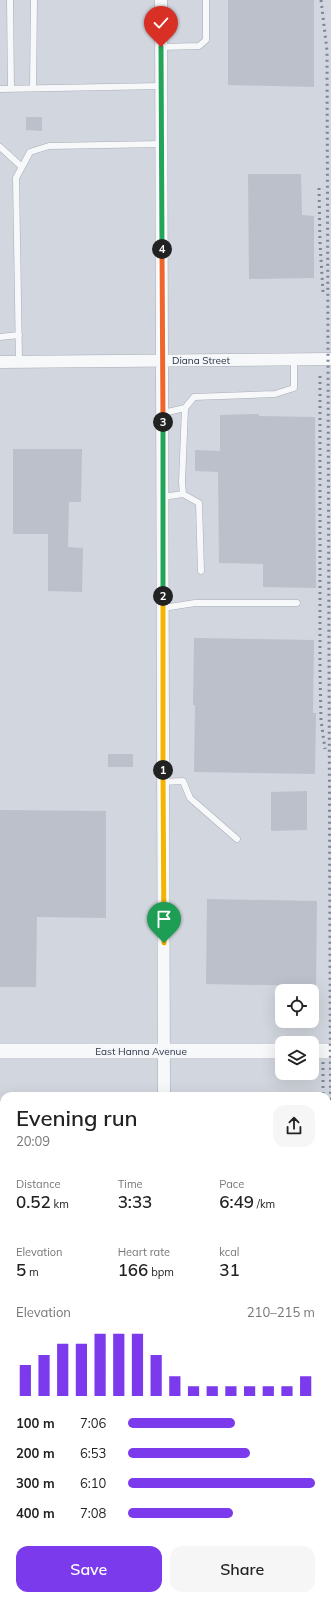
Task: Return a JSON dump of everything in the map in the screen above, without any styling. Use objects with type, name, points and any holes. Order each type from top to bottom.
[{"type":"street","points":[[161,0],[164,1092]]},
{"type":"street","name":"Diana Street","points":[[0,362],[331,359]]},
{"type":"street","name":"East Hanna Avenue","points":[[0,1051],[275,1051]]},
{"type":"street","points":[[319,1051],[331,1051]]},
{"type":"lane","points":[[10,0],[11,89]]},
{"type":"lane","points":[[33,88],[34,0]]},
{"type":"lane","points":[[161,47],[199,46],[206,40],[206,0]]},
{"type":"lane","points":[[0,89],[162,86]]},
{"type":"lane","points":[[19,361],[16,178],[30,152],[49,146],[162,144]]},
{"type":"lane","points":[[0,147],[22,167]]},
{"type":"lane","points":[[0,337],[19,335]]},
{"type":"lane","points":[[183,494],[182,482],[185,408],[194,397],[275,394],[294,388],[294,360]]},
{"type":"lane","points":[[162,413],[185,408]]},
{"type":"lane","points":[[163,497],[183,494],[199,503],[201,571]]},
{"type":"lane","points":[[163,608],[195,603],[297,603]]},
{"type":"lane","points":[[163,782],[183,781],[190,798],[237,839]]},
{"type":"shaded area","points":[[0,0],[331,0],[331,1092],[0,1092]]},
{"type":"building","points":[[228,0],[314,0],[314,87],[228,85]]},
{"type":"building","points":[[26,117],[42,117],[42,131],[26,130]]},
{"type":"building","points":[[248,174],[301,174],[302,215],[314,216],[314,278],[249,279]]},
{"type":"building","points":[[259,414],[259,416],[315,417],[316,588],[263,587],[263,564],[219,563],[218,472],[195,471],[195,450],[220,451],[220,415]]},
{"type":"building","points":[[13,449],[82,449],[81,502],[69,502],[68,547],[83,548],[82,592],[48,591],[48,534],[13,534]]},
{"type":"building","points":[[194,638],[314,640],[313,713],[316,713],[315,774],[194,772]]},
{"type":"building","points":[[108,754],[133,754],[133,767],[108,767]]},
{"type":"building","points":[[307,791],[307,830],[271,831],[271,792]]},
{"type":"building","points":[[0,810],[106,811],[106,918],[37,917],[36,987],[0,987]]},
{"type":"building","points":[[207,899],[317,901],[316,984],[275,984],[275,985],[206,984]]},
{"type":"railway","points":[[321,0],[327,51],[330,1092]]},
{"type":"railway","points":[[319,188],[323,292]]},
{"type":"railway","points":[[320,376],[320,673],[321,720],[325,749]]},
{"type":"railway","points":[[323,1062],[323,1092]]},
{"type":"route","points":[[161,47],[164,943]]}]
